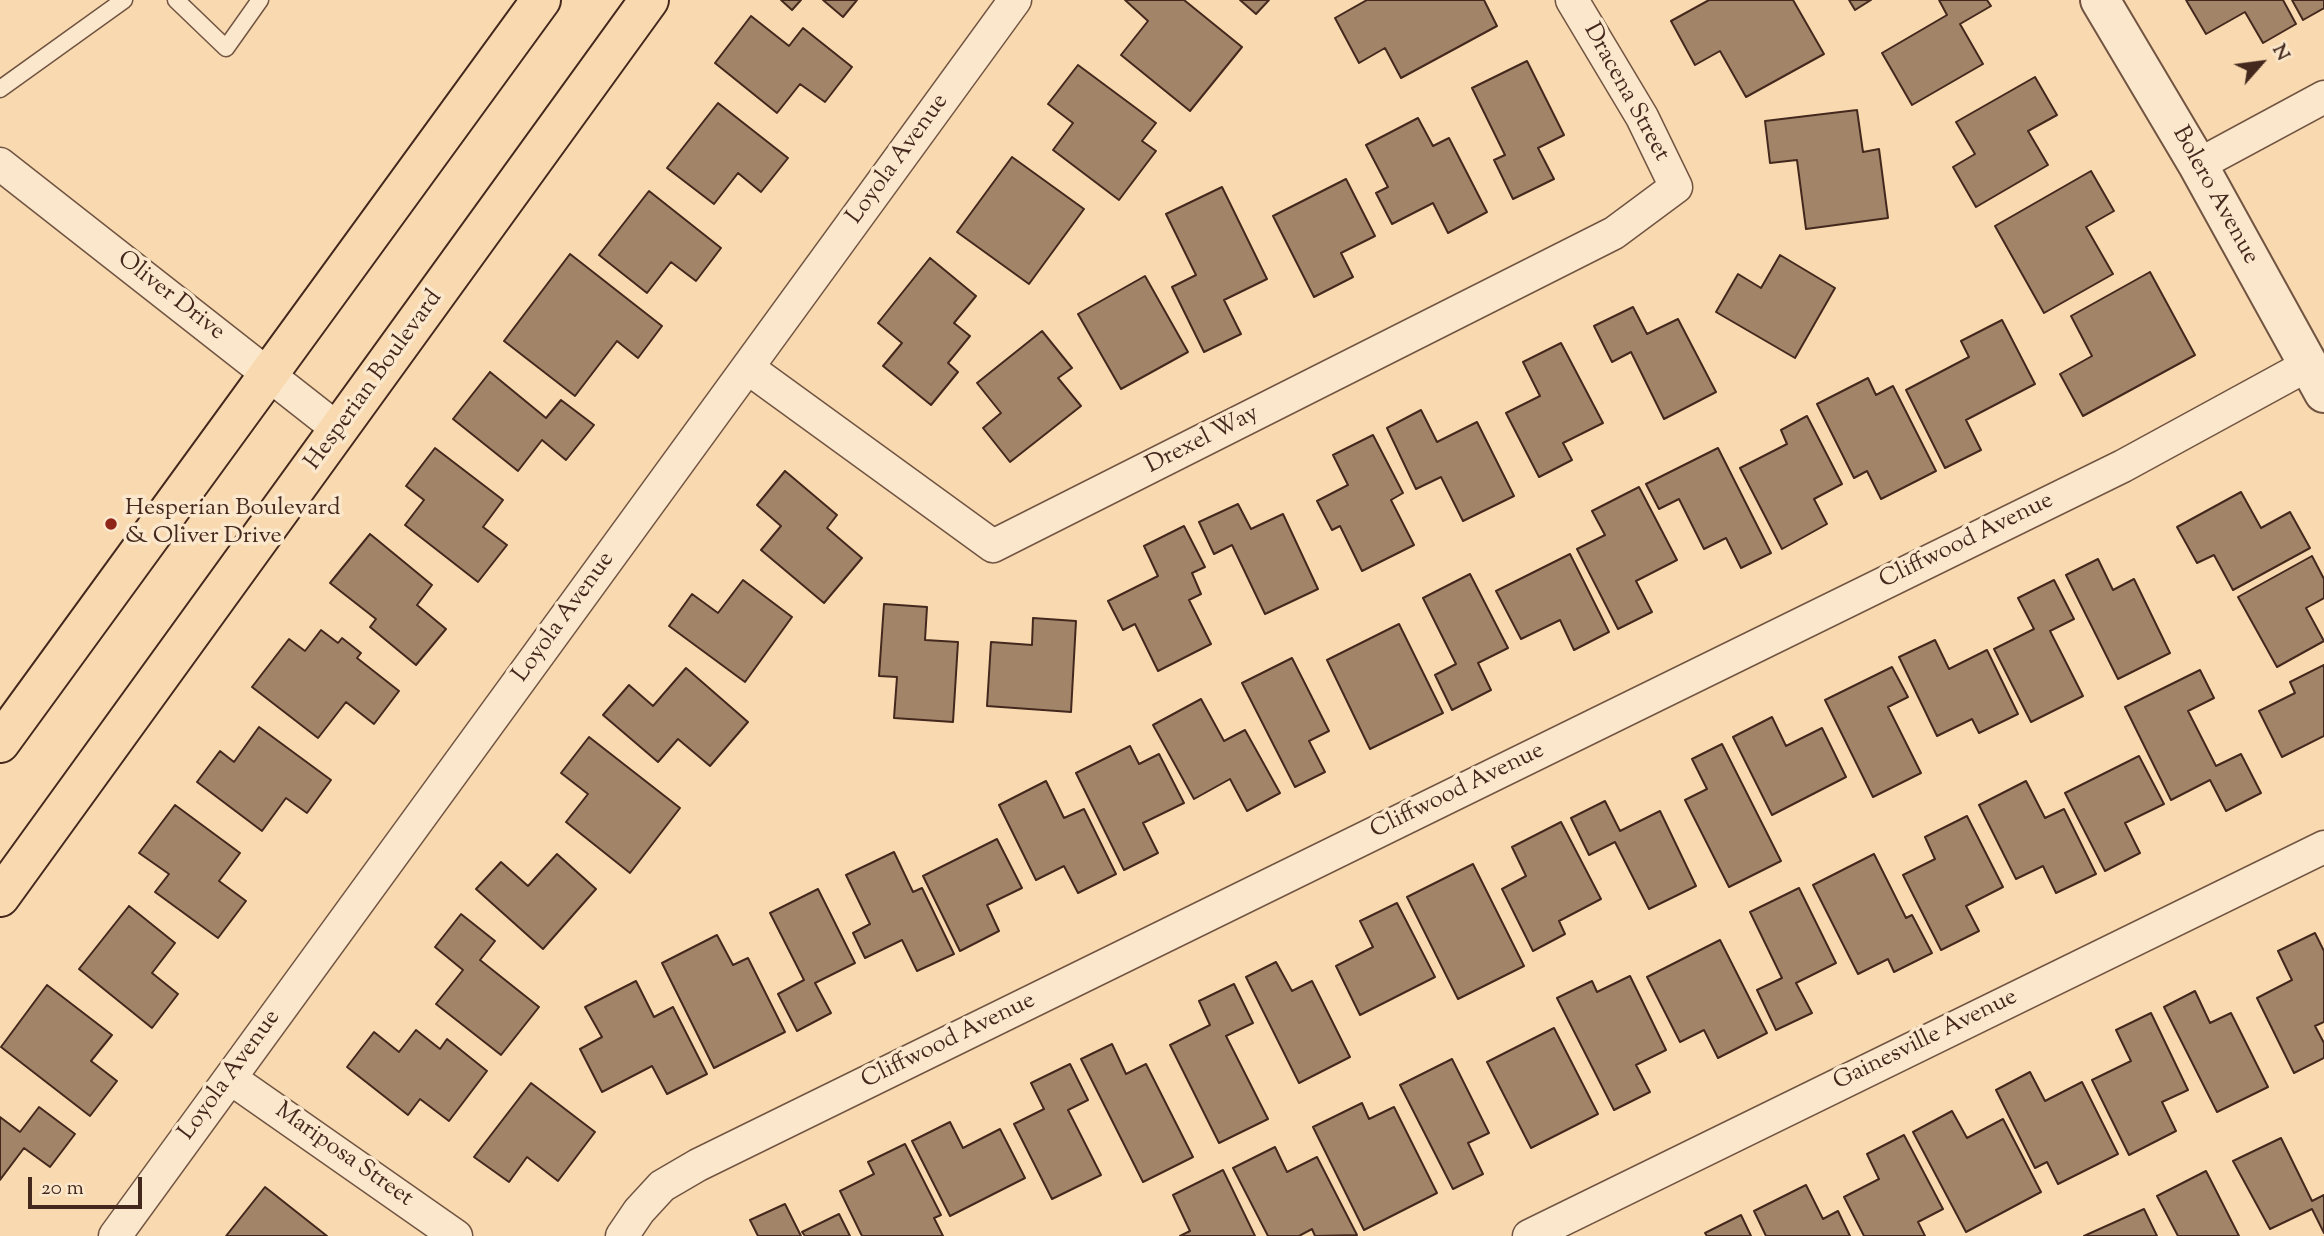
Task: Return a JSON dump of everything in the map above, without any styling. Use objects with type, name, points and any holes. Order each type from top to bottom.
[{"type":"main road","points":[[0,743],[541,0]]},
{"type":"main road","name":"Hesperian Boulevard","points":[[0,897],[649,0]]},
{"type":"street","name":"Loyola Avenue","points":[[115,1236],[1015,0]]},
{"type":"street","name":"Dracena Street","points":[[1572,0],[1642,117],[1676,187]]},
{"type":"street","name":"Bolero Avenue","points":[[2100,0],[2198,165],[2316,379]]},
{"type":"street","points":[[2198,165],[2324,97]]},
{"type":"street","name":"Oliver Drive","points":[[0,164],[340,430]]},
{"type":"street","name":"Drexel Way","points":[[748,368],[993,546],[1614,233],[1676,187]]},
{"type":"street","name":"Cliffwood Avenue","points":[[622,1236],[639,1210],[662,1186],[698,1166],[2123,466],[2316,379]]},
{"type":"street","name":"Gainesville Avenue","points":[[1530,1236],[2324,847]]},
{"type":"street","name":"Mariposa Street","points":[[230,1077],[456,1236]]},
{"type":"lane","points":[[0,89],[124,0]]},
{"type":"lane","points":[[176,0],[226,48],[260,0]]},
{"type":"building","points":[[781,0],[801,0],[792,10]]},
{"type":"building","points":[[823,0],[857,0],[843,17]]},
{"type":"building","points":[[1125,0],[1184,0],[1242,47],[1190,111],[1121,55],[1148,21]]},
{"type":"building","points":[[1240,0],[1269,0],[1256,14]]},
{"type":"building","points":[[1367,0],[1484,0],[1497,26],[1401,78],[1385,48],[1359,63],[1335,18]]},
{"type":"building","points":[[1709,0],[1793,0],[1824,54],[1746,97],[1720,51],[1695,65],[1671,21]]},
{"type":"building","points":[[1849,0],[1871,0],[1855,10]]},
{"type":"building","points":[[1939,0],[1987,0],[1991,6],[1960,24],[1983,64],[1912,105],[1882,53],[1947,15]]},
{"type":"building","points":[[2186,0],[2283,0],[2296,24],[2263,43],[2245,12],[2206,34]]},
{"type":"building","points":[[2292,0],[2324,0],[2324,8],[2303,20]]},
{"type":"building","points":[[751,16],[789,46],[803,28],[852,67],[825,102],[800,84],[777,113],[715,63]]},
{"type":"building","points":[[1527,61],[1564,135],[1538,148],[1554,179],[1513,199],[1494,160],[1505,155],[1472,88]]},
{"type":"building","points":[[1078,65],[1156,123],[1142,141],[1156,151],[1119,200],[1053,150],[1073,123],[1048,104]]},
{"type":"building","points":[[2035,77],[2057,115],[2028,131],[2048,165],[1976,207],[1953,167],[1975,154],[1956,122]]},
{"type":"building","points":[[718,103],[788,158],[761,192],[738,173],[714,204],[667,168]]},
{"type":"building","points":[[1857,110],[1863,152],[1879,149],[1888,218],[1806,229],[1797,160],[1770,163],[1765,121]]},
{"type":"building","points":[[1418,118],[1433,146],[1449,138],[1487,212],[1448,233],[1433,203],[1392,224],[1376,193],[1388,187],[1366,145]]},
{"type":"building","points":[[1012,157],[1084,209],[1029,284],[957,232]]},
{"type":"building","points":[[2091,171],[2114,211],[2086,227],[2113,274],[2044,313],[1995,226]]},
{"type":"building","points":[[1346,179],[1375,236],[1341,253],[1353,277],[1314,297],[1273,216]]},
{"type":"building","points":[[1222,187],[1267,279],[1224,300],[1241,334],[1204,352],[1172,287],[1196,275],[1166,214]]},
{"type":"building","points":[[649,191],[721,248],[696,281],[671,262],[647,293],[599,255]]},
{"type":"building","points":[[570,254],[662,326],[638,358],[617,341],[575,396],[504,341]]},
{"type":"building","points":[[1780,255],[1835,288],[1795,358],[1716,312],[1738,274],[1761,288]]},
{"type":"building","points":[[930,258],[976,296],[954,323],[970,336],[948,363],[958,372],[931,405],[883,366],[902,343],[878,323]]},
{"type":"building","points":[[2150,272],[2195,355],[2083,416],[2060,374],[2092,356],[2071,316]]},
{"type":"building","points":[[1145,276],[1188,352],[1121,389],[1078,314]]},
{"type":"building","points":[[1633,307],[1647,334],[1678,319],[1716,392],[1664,419],[1631,352],[1612,362],[1594,326]]},
{"type":"building","points":[[2002,320],[2035,384],[1966,420],[1981,450],[1945,468],[1906,390],[1969,357],[1961,341]]},
{"type":"building","points":[[1042,331],[1072,368],[1058,378],[1081,406],[1010,462],[983,428],[1001,413],[977,383]]},
{"type":"building","points":[[1561,343],[1603,423],[1563,443],[1572,460],[1539,477],[1506,413],[1540,396],[1523,362]]},
{"type":"building","points":[[490,372],[546,418],[561,400],[594,425],[566,460],[542,440],[518,471],[453,419]]},
{"type":"building","points":[[1868,378],[1876,395],[1893,386],[1936,471],[1881,499],[1867,471],[1854,478],[1817,404]]},
{"type":"building","points":[[1421,410],[1437,442],[1477,422],[1514,496],[1463,521],[1441,477],[1416,489],[1387,428]]},
{"type":"building","points":[[1807,416],[1842,484],[1814,499],[1827,524],[1782,549],[1740,468],[1787,444],[1781,430]]},
{"type":"building","points":[[1373,435],[1403,493],[1391,500],[1414,545],[1362,571],[1340,526],[1332,530],[1317,501],[1348,485],[1333,455]]},
{"type":"building","points":[[435,448],[503,500],[483,527],[507,545],[478,582],[405,525],[424,500],[406,486]]},
{"type":"building","points":[[1718,448],[1771,553],[1741,568],[1726,538],[1704,549],[1679,499],[1659,509],[1646,484]]},
{"type":"building","points":[[785,471],[837,515],[827,528],[862,558],[824,603],[761,550],[781,526],[757,505]]},
{"type":"building","points":[[1639,487],[1677,560],[1636,581],[1652,612],[1618,629],[1577,549],[1605,535],[1592,511]]},
{"type":"building","points":[[2241,492],[2261,528],[2290,512],[2310,548],[2233,590],[2214,555],[2197,563],[2177,527]]},
{"type":"building","points":[[1238,504],[1251,529],[1283,514],[1318,589],[1265,614],[1232,545],[1214,554],[1199,522]]},
{"type":"building","points":[[1184,526],[1205,567],[1192,573],[1201,594],[1189,600],[1211,644],[1158,671],[1135,624],[1123,630],[1108,601],[1158,576],[1144,546]]},
{"type":"building","points":[[370,534],[432,585],[417,605],[446,629],[416,665],[370,627],[376,619],[330,583]]},
{"type":"building","points":[[1570,554],[1609,632],[1574,650],[1560,620],[1521,639],[1496,591]]},
{"type":"building","points":[[2312,556],[2324,579],[2324,598],[2306,608],[2324,641],[2277,667],[2238,597]]},
{"type":"building","points":[[2098,559],[2113,590],[2134,579],[2170,653],[2118,679],[2066,575]]},
{"type":"building","points":[[1470,574],[1508,648],[1478,663],[1491,690],[1452,710],[1435,675],[1456,664],[1423,598]]},
{"type":"building","points":[[743,580],[792,617],[745,682],[669,626],[692,594],[718,613]]},
{"type":"building","points":[[2054,580],[2074,619],[2050,631],[2083,696],[2031,722],[1994,649],[2034,629],[2018,598]]},
{"type":"building","points":[[884,604],[927,607],[925,640],[958,642],[953,722],[894,718],[897,677],[879,676]]},
{"type":"building","points":[[1033,618],[1076,621],[1071,712],[987,706],[991,642],[1032,645]]},
{"type":"building","points":[[1399,624],[1443,713],[1370,749],[1327,660]]},
{"type":"building","points":[[321,630],[338,643],[342,638],[361,653],[357,658],[399,691],[374,724],[346,702],[318,738],[252,687],[289,639],[305,651]]},
{"type":"building","points":[[1935,640],[1949,669],[1987,650],[2018,714],[1979,733],[1972,719],[1937,736],[1899,657]]},
{"type":"building","points":[[1292,658],[1329,731],[1309,741],[1325,772],[1295,787],[1242,683]]},
{"type":"building","points":[[2324,665],[2324,736],[2282,757],[2259,711],[2295,693],[2290,682]]},
{"type":"building","points":[[1892,667],[1908,697],[1888,707],[1921,773],[1873,797],[1825,700]]},
{"type":"building","points":[[686,668],[748,722],[710,766],[678,739],[658,762],[603,715],[629,685],[653,706]]},
{"type":"building","points":[[2200,670],[2214,698],[2188,711],[2216,766],[2241,754],[2261,793],[2226,811],[2210,780],[2171,800],[2125,707]]},
{"type":"building","points":[[1201,699],[1224,741],[1245,730],[1280,793],[1247,811],[1230,779],[1194,799],[1153,725]]},
{"type":"building","points":[[1772,717],[1786,746],[1822,728],[1846,777],[1772,815],[1733,737]]},
{"type":"building","points":[[259,727],[331,780],[307,813],[286,798],[262,831],[197,782],[220,751],[234,762]]},
{"type":"building","points":[[589,737],[680,808],[630,873],[566,822],[588,794],[561,773]]},
{"type":"building","points":[[1722,744],[1781,861],[1729,887],[1685,800],[1707,789],[1692,759]]},
{"type":"building","points":[[1130,746],[1139,764],[1159,754],[1184,803],[1143,823],[1158,853],[1124,870],[1076,773]]},
{"type":"building","points":[[2139,756],[2164,804],[2125,823],[2140,853],[2105,871],[2065,793]]},
{"type":"building","points":[[1046,781],[1064,818],[1084,809],[1116,874],[1078,893],[1064,866],[1036,880],[999,805]]},
{"type":"building","points":[[2026,781],[2045,818],[2064,809],[2096,874],[2056,893],[2043,866],[2016,879],[1979,805]]},
{"type":"building","points":[[1605,801],[1620,831],[1660,811],[1696,886],[1649,909],[1615,842],[1589,855],[1571,818]]},
{"type":"building","points":[[175,805],[240,853],[219,881],[246,901],[218,938],[155,892],[169,874],[139,853]]},
{"type":"building","points":[[1967,816],[2003,887],[1966,906],[1979,931],[1941,950],[1903,875],[1935,859],[1925,837]]},
{"type":"building","points":[[1561,822],[1601,899],[1559,921],[1565,934],[1533,951],[1502,889],[1526,876],[1512,847]]},
{"type":"building","points":[[997,839],[1022,888],[987,905],[999,931],[960,951],[923,876]]},
{"type":"building","points":[[894,852],[913,892],[922,888],[954,954],[917,971],[902,940],[865,958],[853,933],[870,924],[846,875]]},
{"type":"building","points":[[557,854],[596,889],[543,949],[476,889],[501,862],[528,886]]},
{"type":"building","points":[[1874,854],[1906,918],[1912,915],[1932,953],[1894,972],[1888,959],[1858,974],[1813,885]]},
{"type":"building","points":[[1473,864],[1524,966],[1458,999],[1407,897]]},
{"type":"building","points":[[1799,888],[1836,963],[1796,983],[1812,1013],[1776,1030],[1757,990],[1782,978],[1750,912]]},
{"type":"building","points":[[818,889],[855,963],[815,983],[831,1013],[797,1031],[778,994],[804,980],[770,913]]},
{"type":"building","points":[[1397,903],[1435,977],[1360,1015],[1336,966],[1373,947],[1360,921]]},
{"type":"building","points":[[129,906],[175,943],[152,973],[178,994],[152,1028],[79,969]]},
{"type":"building","points":[[461,914],[495,941],[480,960],[539,1007],[501,1055],[436,1004],[463,970],[435,947]]},
{"type":"building","points":[[2315,933],[2324,951],[2324,1022],[2315,1026],[2324,1043],[2324,1058],[2294,1073],[2257,998],[2292,980],[2278,951]]},
{"type":"building","points":[[717,935],[733,965],[748,958],[785,1032],[714,1068],[662,963]]},
{"type":"building","points":[[1720,940],[1767,1033],[1718,1058],[1704,1030],[1680,1042],[1647,977]]},
{"type":"building","points":[[1276,962],[1292,991],[1312,981],[1350,1057],[1299,1083],[1246,977]]},
{"type":"building","points":[[1630,976],[1666,1050],[1636,1065],[1650,1092],[1614,1110],[1557,998],[1592,981],[1597,992]]},
{"type":"building","points":[[636,981],[654,1017],[673,1007],[707,1074],[667,1094],[652,1066],[602,1092],[580,1049],[602,1037],[585,1007]]},
{"type":"building","points":[[1234,984],[1253,1023],[1226,1036],[1268,1119],[1219,1143],[1170,1045],[1210,1025],[1199,1001]]},
{"type":"building","points":[[47,985],[112,1035],[91,1061],[117,1081],[90,1116],[1,1047]]},
{"type":"building","points":[[2195,991],[2210,1023],[2231,1013],[2268,1087],[2217,1112],[2164,1007]]},
{"type":"building","points":[[2151,1013],[2188,1090],[2162,1102],[2176,1131],[2129,1155],[2092,1080],[2131,1061],[2116,1030]]},
{"type":"building","points":[[1554,1028],[1598,1114],[1531,1148],[1487,1062]]},
{"type":"building","points":[[416,1030],[440,1049],[447,1039],[487,1071],[449,1121],[420,1099],[408,1115],[347,1067],[374,1032],[399,1052]]},
{"type":"building","points":[[1112,1044],[1126,1074],[1146,1064],[1193,1157],[1143,1182],[1081,1059]]},
{"type":"building","points":[[1452,1059],[1489,1133],[1468,1143],[1483,1174],[1453,1189],[1400,1085]]},
{"type":"building","points":[[1070,1064],[1088,1100],[1068,1110],[1101,1175],[1052,1199],[1014,1124],[1044,1109],[1031,1083]]},
{"type":"building","points":[[2030,1072],[2045,1101],[2082,1082],[2118,1154],[2058,1184],[2047,1162],[2035,1168],[1996,1090]]},
{"type":"building","points":[[531,1083],[595,1132],[558,1181],[527,1157],[509,1182],[474,1157]]},
{"type":"building","points":[[1362,1103],[1369,1119],[1394,1107],[1437,1193],[1364,1230],[1313,1127]]},
{"type":"building","points":[[39,1107],[75,1134],[50,1167],[24,1148],[0,1180],[0,1117],[20,1132]]},
{"type":"building","points":[[1952,1111],[1967,1138],[2003,1119],[2041,1192],[1966,1232],[1913,1132]]},
{"type":"building","points":[[950,1122],[963,1148],[1000,1129],[1025,1178],[950,1216],[912,1141]]},
{"type":"building","points":[[1904,1135],[1943,1209],[1918,1222],[1925,1236],[1864,1236],[1844,1197],[1879,1179],[1867,1154]]},
{"type":"building","points":[[2281,1138],[2312,1201],[2324,1195],[2324,1233],[2312,1209],[2270,1229],[2233,1161]]},
{"type":"building","points":[[905,1144],[941,1215],[934,1218],[943,1236],[862,1236],[840,1191],[874,1174],[868,1162]]},
{"type":"building","points":[[1275,1147],[1287,1172],[1317,1157],[1357,1235],[1315,1236],[1312,1229],[1299,1236],[1268,1236],[1233,1168]]},
{"type":"building","points":[[1223,1170],[1255,1236],[1180,1236],[1190,1231],[1173,1195]]},
{"type":"building","points":[[2206,1171],[2239,1236],[2178,1236],[2157,1196]]},
{"type":"building","points":[[1806,1185],[1823,1219],[1838,1211],[1850,1236],[1766,1236],[1754,1211]]},
{"type":"building","points":[[265,1187],[327,1236],[226,1236]]},
{"type":"building","points":[[785,1204],[801,1236],[758,1236],[750,1220]]},
{"type":"building","points":[[2144,1209],[2157,1236],[2084,1236]]},
{"type":"building","points":[[839,1214],[850,1236],[805,1236],[802,1232]]},
{"type":"building","points":[[1741,1215],[1751,1236],[1707,1236],[1705,1233]]},
{"type":"place","name":"Hesperian Boulevard & Oliver Drive","points":[[111,524]]}]
